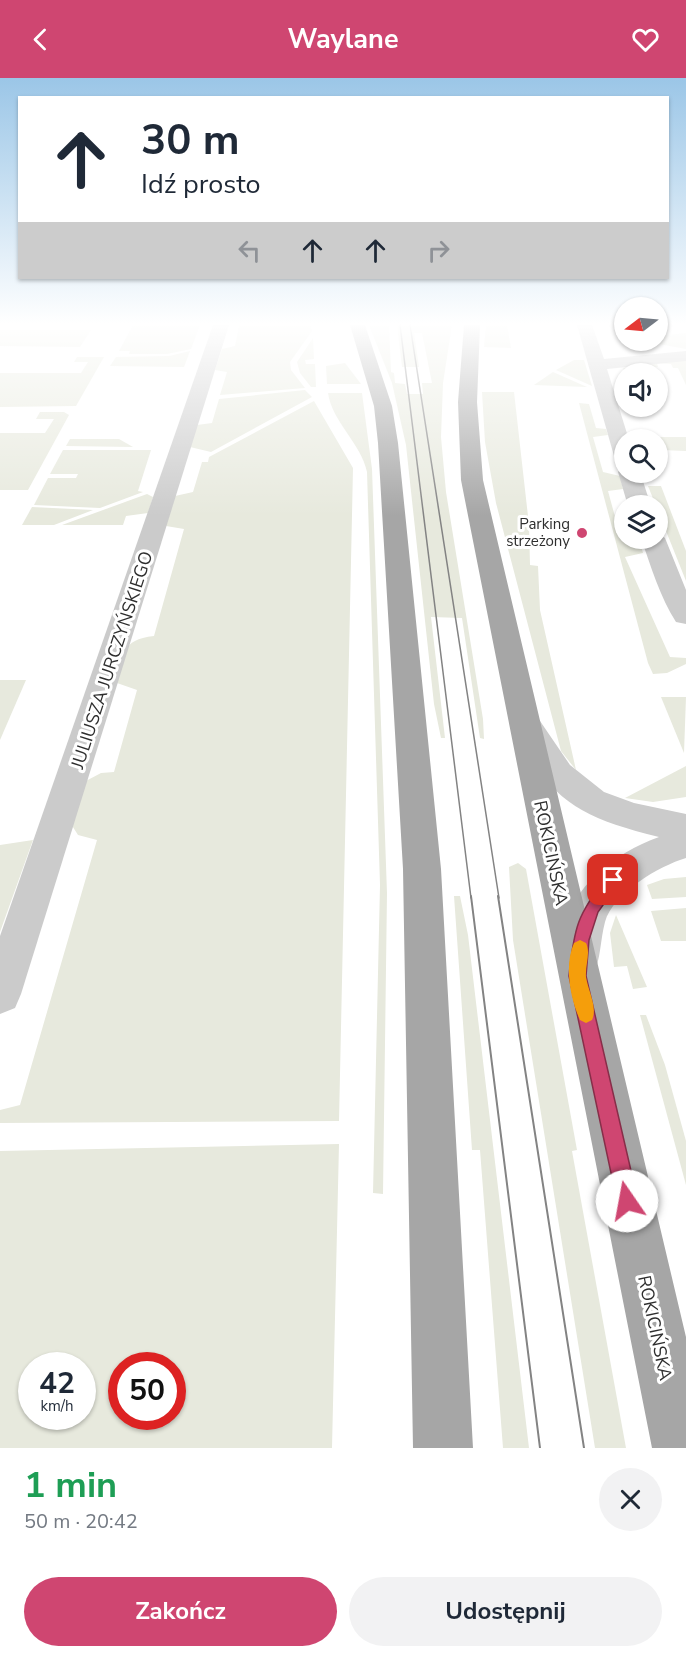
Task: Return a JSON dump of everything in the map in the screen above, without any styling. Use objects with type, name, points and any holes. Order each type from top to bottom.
[{"type":"main road","points":[[378,389],[383,406],[388,443],[421,858],[443,1448]]},
{"type":"main road","name":"ROKICIŃSKA","points":[[466,389],[466,430],[472,480],[520,711],[682,1448]]},
{"type":"street","name":"JULIUSZA JURCZYŃSKIEGO","points":[[0,994],[57,831],[199,389]]},
{"type":"street","points":[[605,389],[616,429]]},
{"type":"street","points":[[657,549],[671,586],[686,616]]},
{"type":"street","points":[[520,711],[544,759],[562,781],[589,801],[629,815],[686,828]]},
{"type":"street","points":[[578,976],[581,940],[591,909],[613,880],[660,849],[686,843]]},
{"type":"shaded area","points":[[0,389],[86,389],[76,406],[0,407]]},
{"type":"shaded area","points":[[222,389],[294,389],[220,395]]},
{"type":"shaded area","points":[[393,389],[406,389],[407,394],[423,394],[423,389],[443,389],[441,437],[446,492],[483,719],[484,739],[480,738],[462,618],[431,617],[445,738],[441,738],[434,704],[406,445]]},
{"type":"shaded area","points":[[305,390],[312,397],[211,452],[190,447],[197,425],[212,423],[219,399]]},
{"type":"shaded area","points":[[482,392],[514,392],[529,525],[530,565],[538,566],[540,610],[576,770],[561,751],[496,503],[485,442]]},
{"type":"shaded area","points":[[328,393],[362,393],[372,469],[387,893],[383,1194],[373,1193],[380,885],[367,472],[364,461],[335,414]]},
{"type":"shaded area","points":[[314,401],[353,468],[339,1121],[0,1123],[0,1110],[20,1105],[97,840],[78,835],[71,824],[84,782],[101,773],[114,772],[137,690],[117,683],[123,656],[129,645],[135,641],[154,636],[184,529],[166,526],[175,496],[193,492],[202,462],[208,462],[209,457]]},
{"type":"shaded area","points":[[579,403],[589,404],[596,428],[606,429],[608,435],[593,437],[603,472],[614,475],[614,483],[622,483],[623,489],[608,491],[614,513],[614,535]]},
{"type":"shaded area","points":[[40,412],[64,412],[69,415],[28,490],[0,490],[0,433],[45,433],[54,419],[36,419]]},
{"type":"shaded area","points":[[668,437],[686,437],[686,451],[668,450]]},
{"type":"shaded area","points":[[70,439],[119,439],[133,447],[66,446]]},
{"type":"shaded area","points":[[63,450],[151,450],[138,491],[143,492],[100,508],[34,505],[48,478],[76,478],[78,474],[50,474]]},
{"type":"shaded area","points":[[648,486],[661,486],[664,495],[652,495]]},
{"type":"shaded area","points":[[147,494],[153,497],[148,513],[126,516],[123,525],[62,525]]},
{"type":"shaded area","points":[[668,504],[686,551],[686,581],[668,536]]},
{"type":"shaded area","points":[[32,507],[93,510],[54,525],[22,525]]},
{"type":"shaded area","points":[[618,549],[642,549],[643,553],[625,557],[670,657],[686,658],[686,664],[667,673],[653,674],[648,663]]},
{"type":"shaded area","points":[[0,680],[26,680],[0,740]]},
{"type":"shaded area","points":[[661,697],[686,697],[684,753]]},
{"type":"shaded area","points":[[686,766],[686,797],[653,802],[625,798]]},
{"type":"shaded area","points":[[33,840],[0,932],[0,845]]},
{"type":"shaded area","points":[[518,863],[526,869],[577,1150],[572,1151],[626,1448],[595,1448],[513,940],[509,867]]},
{"type":"shaded area","points":[[686,877],[686,897],[652,899],[647,885],[664,879]]},
{"type":"shaded area","points":[[454,896],[460,896],[468,935],[529,1448],[503,1448],[480,1150],[472,1150]]},
{"type":"shaded area","points":[[686,908],[686,941],[661,941],[651,911]]},
{"type":"shaded area","points":[[616,915],[647,987],[633,989],[627,966],[614,967],[610,933]]},
{"type":"shaded area","points":[[640,1015],[646,1015],[665,1065],[686,1141],[686,1185]]},
{"type":"shaded area","points":[[339,1144],[332,1448],[0,1448],[0,1151]]},
{"type":"tram line","points":[[408,389],[471,898]]},
{"type":"tram line","points":[[420,389],[499,898]]},
{"type":"tram line","points":[[471,896],[540,1448]]},
{"type":"tram line","points":[[498,896],[584,1448]]},
{"type":"slow traffic","points":[[580,948],[578,976],[586,1014]]},
{"type":"place","name":"Parking strzeżony","points":[[582,533]]},
{"type":"route","points":[[613,880],[591,909],[581,940],[578,976],[627,1201]]}]
